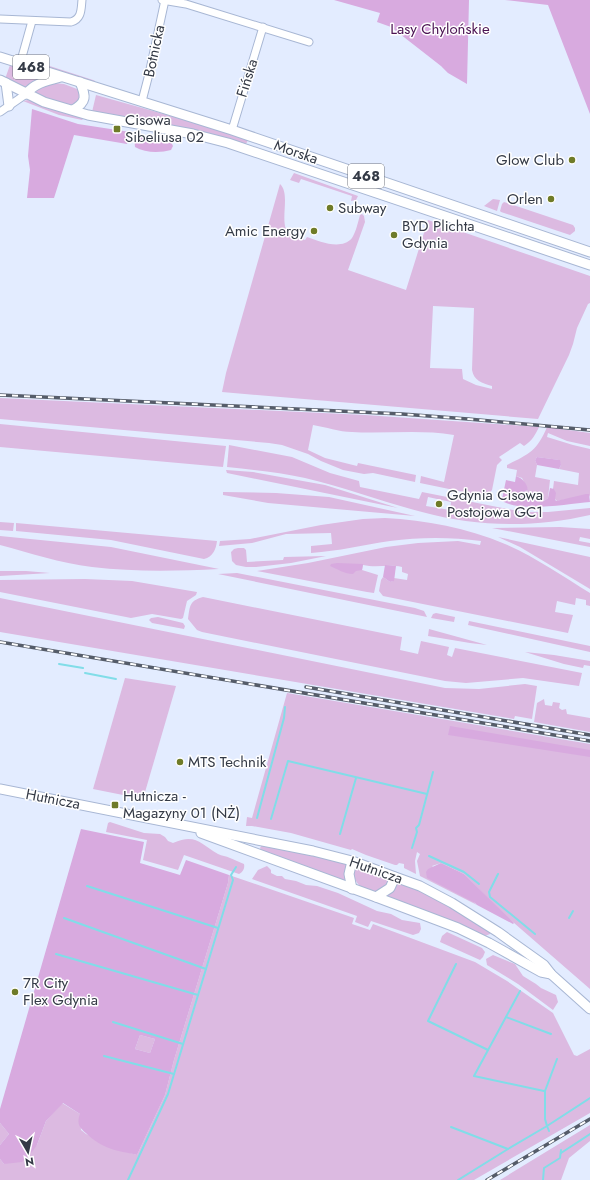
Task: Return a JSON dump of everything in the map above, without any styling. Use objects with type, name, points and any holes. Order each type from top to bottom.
[{"type":"main road","name":"Morska","points":[[0,57],[232,130],[590,252]]},
{"type":"main road","points":[[26,94],[28,90],[37,84],[62,76]]},
{"type":"main road","name":"Morska","points":[[3,82],[44,102],[106,119],[193,134],[228,143],[590,265]]},
{"type":"main road","points":[[3,82],[9,106]]},
{"type":"main road","points":[[73,110],[80,106],[84,99],[80,82]]},
{"type":"main road","name":"Hutnicza","points":[[0,789],[258,839],[352,861],[433,893],[471,914],[544,965],[551,974],[590,1008]]},
{"type":"main road","name":"Hutnicza","points":[[177,824],[458,928],[542,972],[551,974]]},
{"type":"main road","points":[[255,853],[258,839]]},
{"type":"main road","points":[[352,861],[349,874],[352,889]]},
{"type":"main road","points":[[376,897],[390,888],[395,877]]},
{"type":"main road","points":[[489,944],[498,932]]},
{"type":"street","points":[[0,19],[68,23],[74,22],[80,14],[82,0]]},
{"type":"street","points":[[163,0],[186,4],[309,42]]},
{"type":"street","name":"Botnicka","points":[[142,101],[149,74],[163,0]]},
{"type":"street","points":[[20,64],[32,21]]},
{"type":"street","name":"Fińska","points":[[232,130],[263,27]]},
{"type":"street","points":[[0,112],[26,94]]},
{"type":"shaded area","points":[[31,60],[93,80],[95,82],[39,65]]},
{"type":"shaded area","points":[[10,65],[42,76],[24,88],[5,79]]},
{"type":"shaded area","points":[[54,83],[64,84],[77,89],[81,95],[79,102],[72,106],[62,104],[40,96],[32,90]]},
{"type":"shaded area","points":[[96,95],[196,123],[248,140],[246,144],[187,128],[92,112]]},
{"type":"shaded area","points":[[28,100],[84,118],[82,120],[59,115],[23,101]]},
{"type":"shaded area","points":[[294,173],[358,196],[356,200],[351,201],[352,196],[301,179],[299,183],[290,180]]},
{"type":"shaded area","points":[[280,184],[283,188],[285,199],[284,218],[286,230],[294,234],[293,236],[305,240],[307,237],[324,243],[342,244],[352,238],[360,215],[362,214],[365,222],[348,270],[406,290],[428,220],[590,276],[590,303],[588,304],[577,328],[569,355],[538,419],[222,392],[226,373]],"holes":[[[433,306],[474,308],[472,370],[477,379],[482,383],[492,386],[492,389],[476,385],[463,379],[462,369],[430,368]]]},
{"type":"shaded area","points":[[493,199],[500,200],[497,211],[484,206]]},
{"type":"shaded area","points":[[504,202],[573,225],[575,231],[570,235],[501,212],[502,204]]},
{"type":"shaded area","points":[[0,398],[365,415],[539,427],[533,438],[527,444],[524,446],[520,443],[499,457],[502,460],[497,465],[492,490],[489,494],[483,496],[420,483],[421,476],[444,482],[454,435],[428,432],[347,432],[313,425],[308,450],[325,458],[357,466],[358,463],[416,475],[415,482],[373,473],[364,474],[343,470],[308,454],[282,445],[269,443],[0,419]]},
{"type":"shaded area","points":[[0,424],[226,446],[223,467],[0,447]]},
{"type":"shaded area","points":[[547,427],[590,433],[590,446],[567,441],[548,433],[547,437],[590,449],[590,497],[589,495],[557,501],[555,499],[553,489],[554,481],[578,485],[579,473],[559,469],[561,465],[559,460],[537,457],[535,460],[537,465],[535,477],[550,480],[548,498],[544,501],[521,500],[513,498],[514,495],[528,490],[522,478],[516,476],[517,470],[507,468],[507,465],[532,451],[540,442]]},
{"type":"shaded area","points":[[229,445],[292,457],[330,473],[359,481],[360,487],[419,499],[422,492],[523,512],[548,512],[590,508],[590,515],[527,524],[464,521],[407,508],[305,478],[227,467]],"holes":[[[428,497],[451,502],[450,510],[426,506]]]},
{"type":"shaded area","points":[[226,470],[253,472],[325,485],[398,508],[227,473]]},
{"type":"shaded area","points":[[223,492],[276,493],[329,497],[415,516],[268,503],[223,495]]},
{"type":"shaded area","points":[[385,518],[431,523],[461,529],[505,544],[538,561],[590,593],[590,606],[586,605],[586,600],[576,598],[575,605],[557,601],[555,612],[573,615],[568,633],[383,596],[379,591],[383,577],[390,582],[393,581],[394,578],[407,580],[408,574],[402,572],[402,567],[363,565],[362,570],[378,575],[374,593],[257,571],[308,563],[386,547],[418,543],[458,541],[480,545],[481,541],[447,538],[424,538],[390,541],[311,553],[311,546],[332,544],[331,533],[286,534],[252,543],[219,546],[220,541],[250,539],[321,525],[363,519]]},
{"type":"shaded area","points":[[0,522],[14,523],[13,531],[0,530]]},
{"type":"shaded area","points":[[16,523],[217,541],[214,552],[204,559],[111,540],[16,531]]},
{"type":"shaded area","points":[[560,527],[590,529],[590,539],[580,537],[579,541],[590,543],[590,547],[492,528]]},
{"type":"shaded area","points":[[0,536],[111,547],[219,569],[171,571],[92,567],[45,558],[0,545]]},
{"type":"shaded area","points":[[498,537],[590,557],[590,589],[520,547]]},
{"type":"shaded area","points":[[238,548],[244,548],[246,550],[247,562],[283,560],[284,557],[326,556],[291,563],[246,567],[236,565],[232,561],[231,552]]},
{"type":"shaded area","points":[[0,571],[26,571],[50,573],[0,576]]},
{"type":"shaded area","points":[[237,573],[415,608],[424,611],[427,617],[218,574]]},
{"type":"shaded area","points":[[85,579],[132,581],[197,592],[196,595],[187,601],[183,618],[181,619],[152,614],[131,618],[0,592],[0,580]]},
{"type":"shaded area","points":[[203,597],[402,637],[400,650],[418,654],[421,641],[449,647],[447,655],[452,657],[455,648],[582,673],[579,686],[523,678],[466,683],[445,681],[202,632],[197,630],[188,619],[189,611],[193,602]]},
{"type":"shaded area","points":[[0,598],[445,688],[479,689],[525,684],[537,686],[532,719],[515,716],[514,719],[0,632]]},
{"type":"shaded area","points":[[436,613],[455,617],[454,622],[431,618],[433,614]]},
{"type":"shaded area","points":[[158,617],[183,623],[185,626],[184,629],[152,623],[149,620],[151,618]]},
{"type":"shaded area","points":[[469,621],[590,646],[590,652],[468,625]]},
{"type":"shaded area","points":[[429,629],[487,645],[428,636]]},
{"type":"shaded area","points":[[525,652],[590,661],[590,666],[584,665],[583,668],[564,664]]},
{"type":"shaded area","points":[[125,678],[176,686],[143,799],[93,789]]},
{"type":"shaded area","points":[[287,693],[590,744],[590,989],[506,916],[464,874],[441,863],[432,866],[477,905],[420,876],[417,861],[420,854],[417,852],[415,861],[416,874],[404,868],[404,864],[399,863],[395,865],[352,849],[351,850],[291,833],[246,826],[247,817],[252,818]]},
{"type":"shaded area","points":[[544,699],[545,705],[552,706],[553,702],[560,703],[559,708],[562,710],[566,709],[567,714],[590,718],[590,732],[534,722],[537,703]]},
{"type":"shaded area","points":[[110,822],[144,833],[160,834],[168,841],[173,843],[181,840],[193,839],[202,843],[218,854],[244,864],[244,868],[239,874],[184,855],[178,870],[143,860],[147,840],[106,832],[108,823]]},
{"type":"shaded area","points":[[262,845],[303,851],[347,864],[348,882],[262,852],[260,848]]},
{"type":"shaded area","points":[[267,866],[271,870],[271,873],[277,876],[282,876],[285,879],[306,885],[317,886],[338,893],[377,911],[391,914],[402,920],[420,923],[421,929],[419,933],[413,935],[371,921],[368,927],[355,922],[357,916],[252,879],[258,870]]},
{"type":"shaded area","points":[[356,866],[389,879],[388,884],[380,890],[365,890],[355,879],[353,869]]},
{"type":"shaded area","points":[[229,875],[354,918],[352,924],[370,930],[373,924],[475,962],[507,981],[553,1013],[574,1055],[577,1056],[590,1049],[590,1113],[474,1180],[0,1180],[0,1159],[4,1164],[37,1145],[46,1121],[62,1103],[80,1114],[81,1130],[86,1134],[137,1155],[165,1095],[174,1060],[228,883]]},
{"type":"shaded area","points":[[399,881],[432,896],[491,931],[490,934],[485,936],[436,915],[385,896]]},
{"type":"shaded area","points":[[447,932],[482,948],[485,952],[483,957],[480,960],[440,942],[442,936]]},
{"type":"shaded area","points":[[493,955],[515,964],[523,976],[541,988],[556,995],[558,1002],[553,1010],[518,984],[487,965],[486,959]]},
{"type":"shaded area","points":[[140,1035],[155,1039],[150,1053],[135,1049]]},
{"type":"shaded area","points":[[0,1123],[9,1134],[0,1145]]},
{"type":"shaded area","points":[[590,1125],[590,1141],[569,1158],[561,1180],[500,1180]]},
{"type":"green space","name":"Lasy Chylońskie","points":[[334,0],[469,0],[467,84],[448,73],[391,27],[377,22],[380,13]]},
{"type":"green space","name":"Lasy Chylońskie","points":[[505,0],[590,0],[590,114],[548,5]]},
{"type":"green space","points":[[32,109],[78,124],[130,132],[127,144],[74,135],[54,198],[27,198],[30,170],[28,156]]},
{"type":"green space","points":[[134,137],[170,140],[173,146],[171,150],[157,152],[139,149],[135,147]]},
{"type":"green space","points":[[537,457],[560,460],[561,465],[559,469],[537,465],[535,460]]},
{"type":"green space","points":[[516,476],[524,481],[528,490],[514,495],[513,498],[521,500],[544,501],[548,498],[550,488],[554,489],[556,493],[556,501],[589,494],[590,502],[534,507],[512,505],[504,502],[502,499],[506,480],[515,482]]},
{"type":"green space","points":[[331,564],[363,564],[362,570],[350,574],[330,566]]},
{"type":"green space","points":[[385,565],[396,566],[394,581],[390,582],[383,577]]},
{"type":"green space","points":[[450,726],[590,750],[590,757],[448,735]]},
{"type":"green space","points":[[81,829],[144,842],[140,863],[180,875],[186,860],[229,875],[228,883],[174,1060],[165,1095],[137,1155],[105,1147],[94,1140],[80,1126],[78,1121],[80,1114],[63,1103],[46,1121],[37,1145],[32,1152],[22,1162],[4,1164],[0,1159],[0,1145],[9,1134],[0,1123],[0,1109]],"holes":[[[140,1035],[155,1039],[150,1053],[135,1049]]]},
{"type":"green space","points":[[441,863],[464,874],[514,923],[513,924],[427,878],[426,872],[428,869]]},
{"type":"waterway","points":[[59,664],[83,668]]},
{"type":"waterway","points":[[85,673],[116,679]]},
{"type":"waterway","points":[[257,818],[284,718],[285,707]]},
{"type":"waterway","points":[[271,819],[288,761],[427,794]]},
{"type":"waterway","points":[[412,848],[417,832],[416,828],[419,825],[433,772]]},
{"type":"waterway","points":[[340,834],[356,778]]},
{"type":"waterway","points":[[429,856],[464,872],[479,884]]},
{"type":"waterway","points":[[128,1180],[168,1094],[233,880],[231,875],[236,867]]},
{"type":"waterway","points":[[498,874],[489,892],[490,897],[535,934]]},
{"type":"waterway","points":[[87,886],[218,928]]},
{"type":"waterway","points":[[569,918],[573,911]]},
{"type":"waterway","points":[[64,918],[206,969]]},
{"type":"waterway","points":[[56,954],[198,995]]},
{"type":"waterway","points":[[456,964],[428,1021],[488,1050]]},
{"type":"waterway","points":[[520,991],[474,1076],[544,1091]]},
{"type":"waterway","points":[[506,1017],[551,1034]]},
{"type":"waterway","points":[[113,1022],[183,1044]]},
{"type":"waterway","points":[[104,1056],[174,1074]]},
{"type":"waterway","points":[[451,1127],[508,1149],[547,1126],[545,1119],[545,1091],[557,1059]]},
{"type":"waterway","points":[[549,1131],[547,1126],[590,1098]]},
{"type":"waterway","points":[[561,1153],[590,1134]]},
{"type":"waterway","points":[[458,1180],[508,1149]]},
{"type":"waterway","points":[[543,1180],[544,1168],[560,1158],[561,1150]]},
{"type":"railway","points":[[0,395],[402,414],[590,430]]},
{"type":"railway","points":[[0,642],[590,741]]},
{"type":"railway","points":[[306,687],[590,735]]},
{"type":"railway","points":[[487,1180],[590,1119]]},
{"type":"place","name":"Cisowa Sibeliusa 02","points":[[117,129]]},
{"type":"place","name":"Glow Club","points":[[572,160]]},
{"type":"place","name":"Orlen","points":[[551,199]]},
{"type":"place","name":"Subway","points":[[330,208]]},
{"type":"place","name":"Amic Energy","points":[[314,231]]},
{"type":"place","name":"BYD Plichta Gdynia","points":[[394,235]]},
{"type":"place","name":"Gdynia Cisowa Postojowa GC1","points":[[439,504]]},
{"type":"place","name":"MTS Technik","points":[[180,762]]},
{"type":"place","name":"Hutnicza - Magazyny 01 (NŻ)","points":[[115,805]]},
{"type":"place","name":"7R City Flex Gdynia","points":[[15,992]]}]
